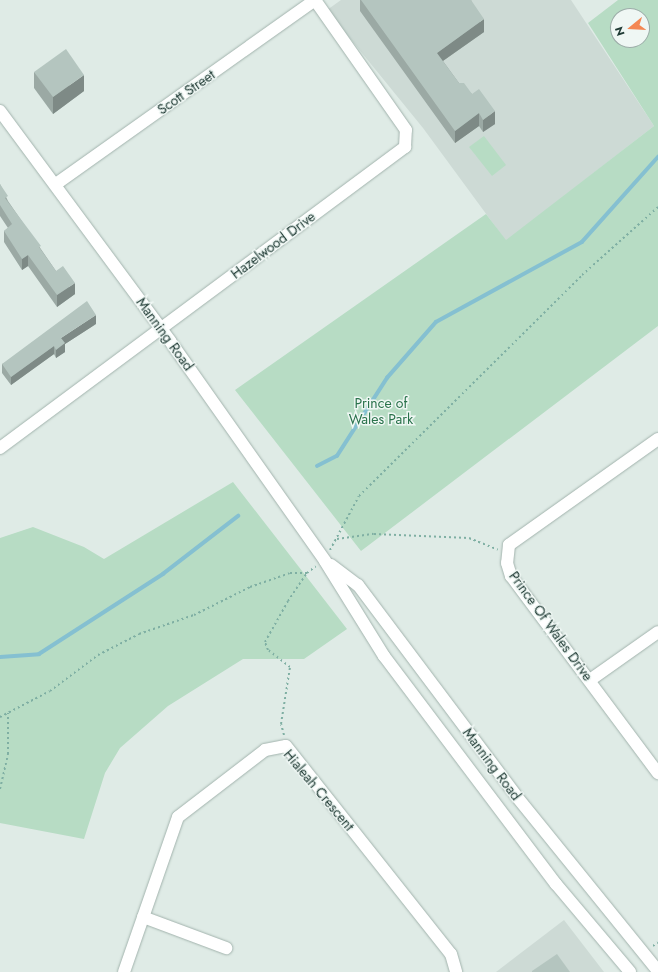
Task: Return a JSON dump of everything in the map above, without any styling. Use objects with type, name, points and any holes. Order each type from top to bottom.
[{"type":"street","name":"Scott Street","points":[[56,184],[315,0]]},
{"type":"street","name":"Hazelwood Drive","points":[[0,448],[405,147],[406,130],[315,0]]},
{"type":"street","name":"Manning Road","points":[[0,111],[56,184],[161,329],[325,560],[384,656],[556,884],[630,972]]},
{"type":"street","name":"Prince Of Wales Drive","points":[[658,439],[509,545],[508,555],[511,576],[658,773]]},
{"type":"street","name":"Manning Road","points":[[325,560],[358,585],[517,797],[658,971]]},
{"type":"street","points":[[590,680],[658,632]]},
{"type":"street","name":"Hialeah Crescent","points":[[124,972],[178,817],[265,750],[286,746],[451,954],[456,972]]},
{"type":"street","points":[[143,917],[226,948]]},
{"type":"path","points":[[286,746],[281,724],[290,667],[268,650],[265,642],[307,573],[325,560],[360,496],[582,275],[658,207]]},
{"type":"path","points":[[336,540],[374,534],[469,538],[508,555]]},
{"type":"path","points":[[0,717],[50,691],[98,655],[139,634],[194,615],[250,587],[290,573],[307,573]]},
{"type":"path","points":[[0,789],[8,754],[8,713]]},
{"type":"shaded area","points":[[341,0],[571,0],[654,126],[506,241],[423,128],[327,10]]},
{"type":"shaded area","points":[[564,920],[604,972],[496,972]]},
{"type":"green space","name":"Prince of Wales Park","points":[[618,0],[658,0],[658,326],[361,551],[235,390],[486,214],[506,240],[654,126],[588,23]]},
{"type":"green space","points":[[484,136],[506,165],[492,176],[469,147]]},
{"type":"green space","points":[[233,482],[347,629],[304,659],[243,659],[168,706],[120,748],[105,773],[84,839],[0,823],[0,538],[33,527],[84,547],[104,559]]},
{"type":"building","points":[[361,0],[471,0],[484,19],[437,53],[459,83],[464,83],[472,94],[479,89],[495,111],[483,120],[479,113],[455,131]]},
{"type":"building","points":[[66,49],[84,75],[53,97],[34,72]]},
{"type":"building","points":[[0,184],[8,196],[5,198],[41,246],[39,247],[56,271],[63,266],[75,283],[57,295],[28,255],[22,259],[4,231],[12,224],[0,205]]},
{"type":"building","points":[[87,301],[96,315],[61,338],[65,343],[56,350],[54,346],[11,377],[2,364]]},
{"type":"building","points":[[557,954],[570,972],[532,972],[532,971]]},
{"type":"waterway","points":[[317,466],[337,456],[387,378],[436,322],[582,242],[658,157]]},
{"type":"waterway","points":[[0,657],[39,654],[163,574],[238,516]]}]
